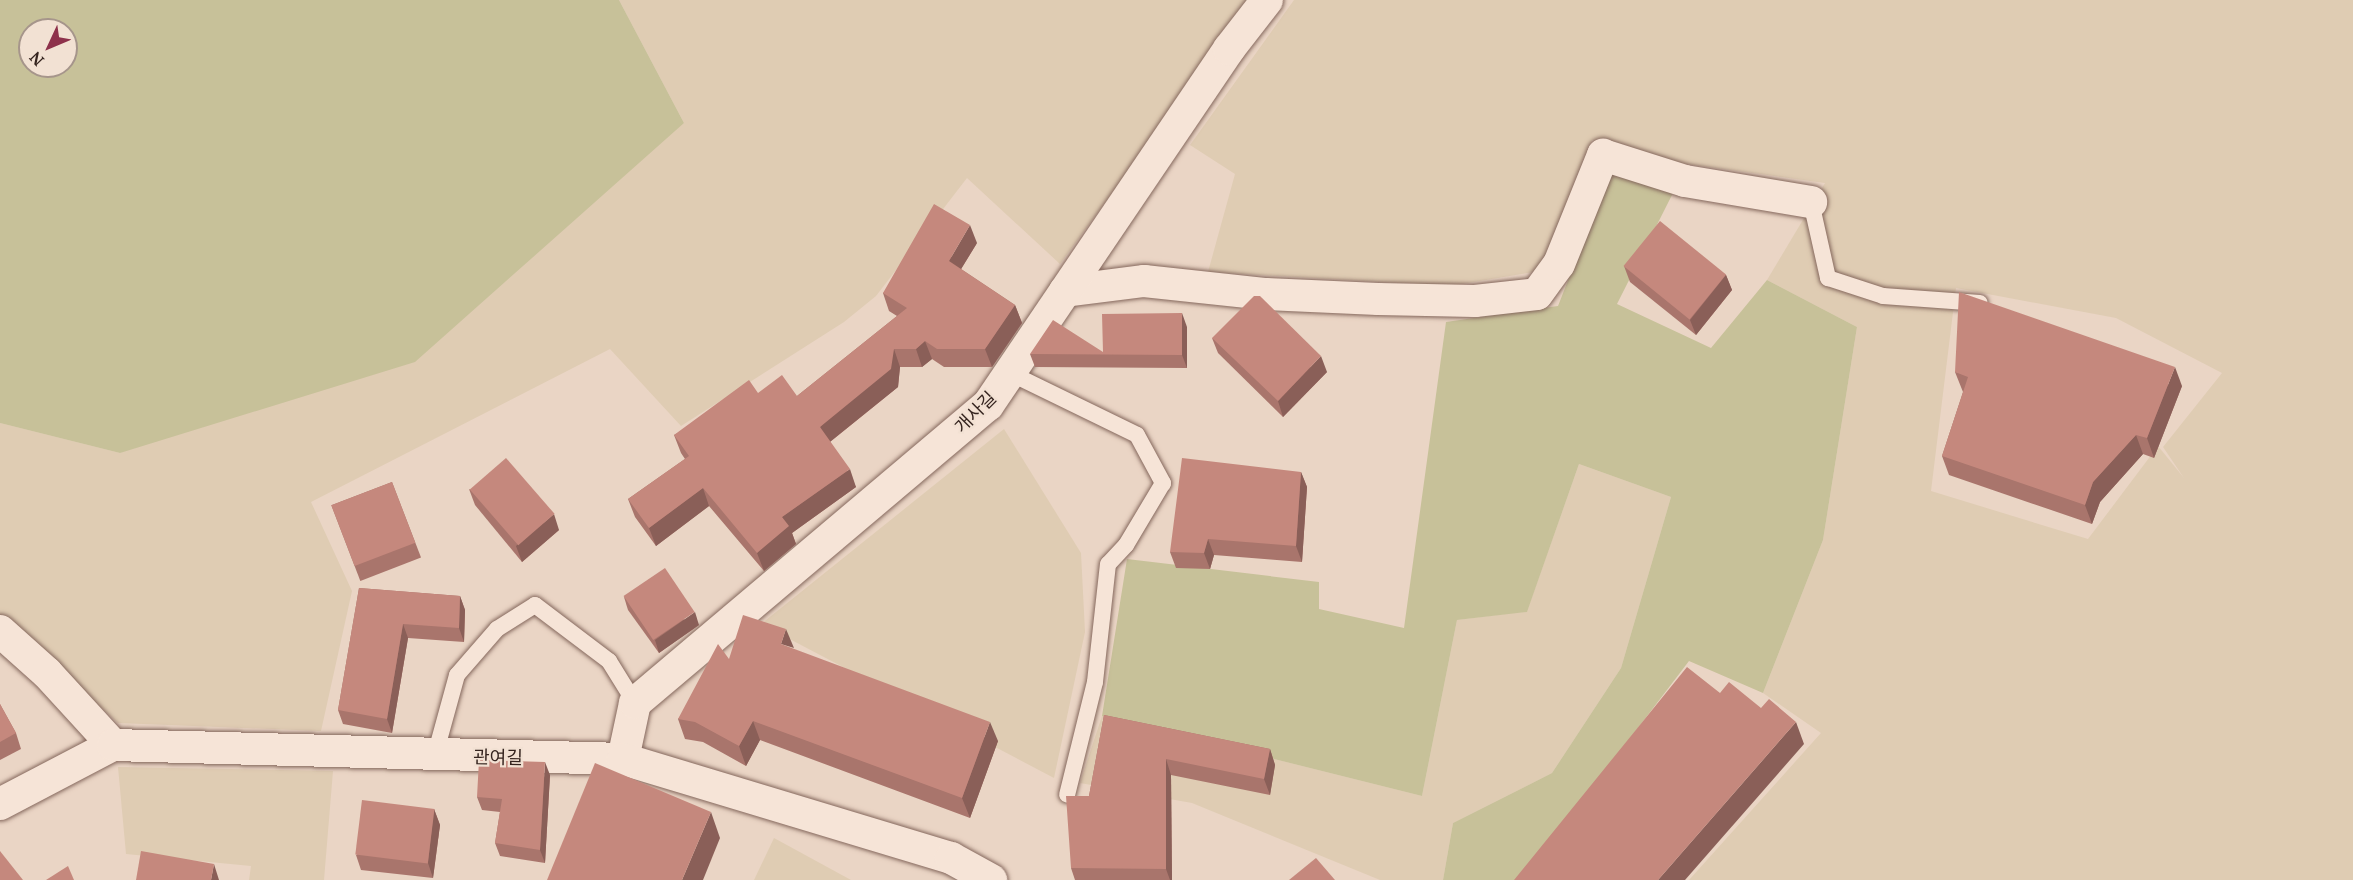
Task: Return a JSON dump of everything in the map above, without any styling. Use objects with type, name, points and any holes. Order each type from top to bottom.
[{"type":"street","name":"개사길","points":[[635,703],[988,405],[1229,49],[1267,0]]},
{"type":"street","points":[[1065,291],[1144,281],[1266,294],[1378,299],[1475,301],[1537,294],[1559,264],[1603,155],[1685,182],[1811,202]]},
{"type":"street","points":[[0,631],[47,673],[113,745]]},
{"type":"street","points":[[623,759],[635,703]]},
{"type":"street","name":"관여길","points":[[0,804],[113,745],[623,759],[951,858],[991,880]]},
{"type":"lane","points":[[1811,202],[1828,278],[1883,296],[1977,302],[1999,310]]},
{"type":"lane","points":[[1010,373],[1137,435],[1163,483],[1126,545],[1108,564],[1095,682],[1067,795]]},
{"type":"lane","points":[[435,755],[458,675],[497,629],[535,605],[609,661],[635,703]]},
{"type":"shaded area","points":[[0,0],[619,0],[684,123],[415,362],[120,453],[0,423]]},
{"type":"shaded area","points":[[619,0],[1253,0],[1060,264],[967,178],[876,296],[844,322],[681,426],[610,349],[311,502],[352,591],[321,731],[118,723],[0,616],[0,423],[120,453],[684,123]]},
{"type":"shaded area","points":[[1294,0],[2353,0],[2353,880],[1689,880],[1821,733],[1763,693],[1823,540],[1857,327],[1767,280],[1825,183],[1686,164],[1592,140],[1539,271],[1450,286],[1208,272],[1235,174],[1190,145]],"holes":[[[1956,288],[2116,318],[2222,373],[2163,447],[2184,478],[2158,446],[2088,539],[1931,491]]]},
{"type":"shaded area","points":[[1610,173],[1673,193],[1617,304],[1711,348],[1767,280],[1857,327],[1823,540],[1763,693],[1689,661],[1522,880],[1443,880],[1453,823],[1552,773],[1621,668],[1671,497],[1579,464],[1527,612],[1457,620],[1422,796],[1102,716],[1127,559],[1319,582],[1319,609],[1404,628],[1446,322],[1558,306]]},
{"type":"shaded area","points":[[1004,429],[1081,553],[1085,632],[1054,778],[761,624]]},
{"type":"shaded area","points":[[1579,464],[1671,497],[1621,668],[1552,773],[1453,823],[1443,880],[1380,880],[1192,803],[1080,783],[1102,716],[1422,796],[1457,620],[1527,611]]},
{"type":"shaded area","points":[[118,767],[333,771],[324,880],[249,880],[251,866],[126,854]]},
{"type":"shaded area","points":[[774,838],[851,880],[754,880]]},
{"type":"building","points":[[934,204],[970,225],[949,261],[1015,305],[985,349],[937,349],[925,341],[916,349],[894,349],[891,369],[820,427],[850,469],[782,517],[789,526],[757,553],[703,488],[649,528],[628,499],[689,456],[674,435],[749,380],[758,393],[782,375],[797,396],[907,308],[883,293]]},
{"type":"building","points":[[1660,221],[1726,274],[1690,320],[1623,266]]},
{"type":"building","points":[[1959,292],[2175,367],[2147,438],[2136,435],[2093,482],[2085,505],[1942,456],[1968,377],[1955,372]]},
{"type":"building","points":[[1254,296],[1260,296],[1321,356],[1278,401],[1212,338]]},
{"type":"building","points":[[1182,313],[1182,355],[1030,354],[1053,320],[1103,352],[1102,314]]},
{"type":"building","points":[[506,458],[555,514],[518,545],[470,489]]},
{"type":"building","points":[[1182,458],[1301,472],[1296,546],[1208,539],[1204,553],[1170,552]]},
{"type":"building","points":[[392,482],[415,543],[355,566],[331,505]]},
{"type":"building","points":[[665,568],[695,612],[653,640],[624,596]]},
{"type":"building","points":[[359,588],[460,596],[459,628],[403,624],[387,719],[338,710]]},
{"type":"building","points":[[743,615],[786,629],[781,644],[990,722],[962,798],[753,721],[739,746],[695,722],[678,719],[718,644],[729,659]]},
{"type":"building","points":[[1687,667],[1720,693],[1729,682],[1761,708],[1769,699],[1796,722],[1658,880],[1514,880]]},
{"type":"building","points":[[0,704],[16,733],[0,742]]},
{"type":"building","points":[[1104,715],[1270,749],[1264,779],[1166,759],[1166,869],[1071,868],[1066,796],[1089,796]]},
{"type":"building","points":[[479,760],[545,762],[540,850],[495,843],[502,799],[477,797]]},
{"type":"building","points":[[595,763],[711,812],[682,880],[547,880]]},
{"type":"building","points":[[362,800],[434,809],[428,863],[355,855]]},
{"type":"building","points":[[0,851],[23,880],[0,880]]},
{"type":"building","points":[[141,851],[214,864],[211,880],[136,880]]},
{"type":"building","points":[[1316,858],[1335,880],[1289,880]]},
{"type":"building","points":[[68,866],[74,880],[46,880]]}]
